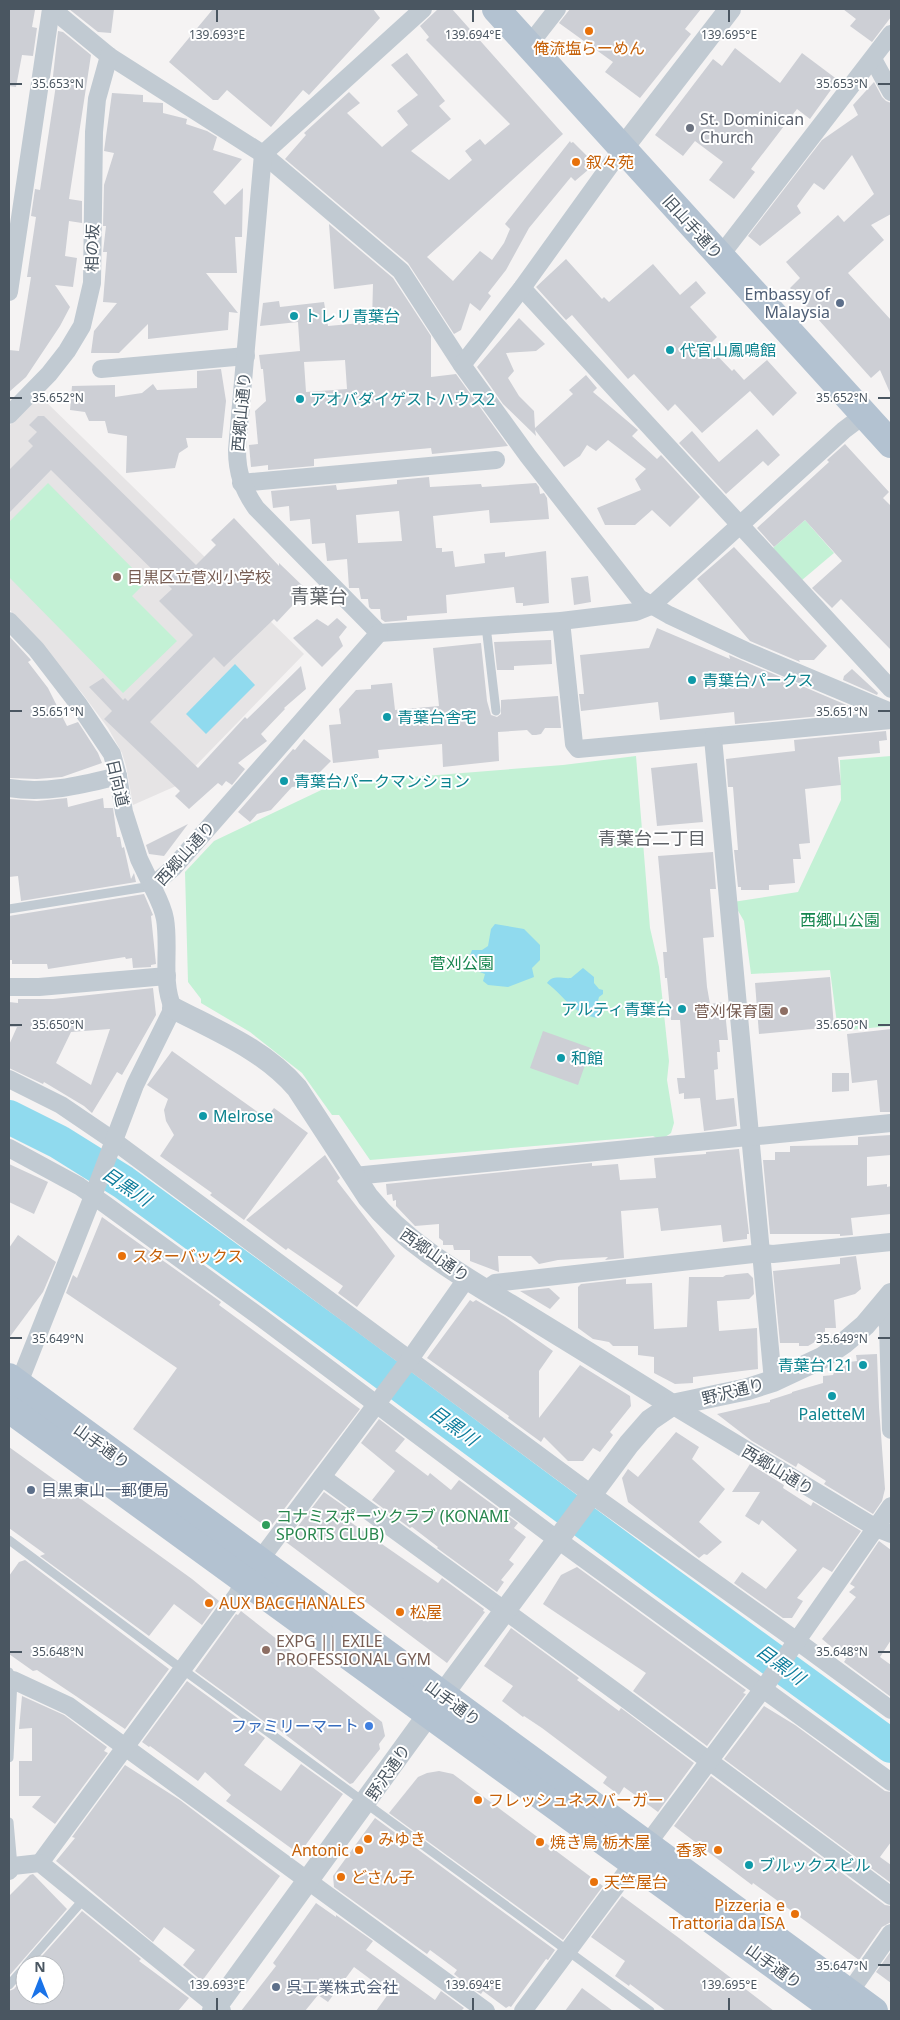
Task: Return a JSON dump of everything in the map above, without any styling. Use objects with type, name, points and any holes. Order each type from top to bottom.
[{"type":"main road","name":"旧山手通り","points":[[496,9],[891,444]]},
{"type":"main road","name":"山手通り","points":[[11,1398],[252,1570],[640,1854],[840,2007],[874,2011]]},
{"type":"street","points":[[51,9],[109,56],[263,154],[401,271],[462,365],[528,456],[639,598],[651,606],[746,651],[891,712]]},
{"type":"street","points":[[9,292],[51,9]]},
{"type":"street","points":[[263,154],[423,9]]},
{"type":"street","points":[[528,45],[557,9]]},
{"type":"street","points":[[462,365],[522,288],[622,149],[730,9]]},
{"type":"street","points":[[720,256],[891,34]]},
{"type":"street","name":"相の坂","points":[[9,415],[49,374],[67,351],[82,326],[92,284],[94,132],[97,99],[109,56]]},
{"type":"street","points":[[872,59],[891,92]]},
{"type":"street","name":"西郷山通り","points":[[263,154],[237,450],[241,483],[250,500],[262,515],[379,634],[173,868],[152,886],[162,905],[165,918],[168,994],[173,1008],[236,1040],[261,1055],[280,1070],[297,1088],[354,1176],[380,1212],[400,1232],[423,1250],[672,1405],[884,1531]]},
{"type":"street","points":[[522,288],[891,689]]},
{"type":"street","points":[[101,369],[246,356]]},
{"type":"street","points":[[379,634],[561,621],[636,612],[651,606],[844,430],[864,415]]},
{"type":"street","points":[[241,483],[496,460]]},
{"type":"street","name":"日向道","points":[[9,621],[36,649],[79,705],[112,754],[124,812],[139,859],[152,886]]},
{"type":"street","points":[[561,621],[574,744],[578,750],[891,720]]},
{"type":"street","points":[[712,738],[773,1381]]},
{"type":"street","points":[[9,788],[49,790],[77,786],[118,776]]},
{"type":"street","points":[[9,986],[39,987],[167,976]]},
{"type":"street","points":[[11,1398],[95,1193],[135,1085],[173,1008]]},
{"type":"street","points":[[9,1079],[61,1105],[589,1497],[794,1644],[891,1710]]},
{"type":"street","points":[[354,1176],[891,1123]]},
{"type":"street","points":[[9,1148],[95,1193],[765,1685],[891,1782]]},
{"type":"street","points":[[11,1868],[40,1863],[237,1595],[252,1570],[378,1401],[408,1362],[476,1284],[495,1284],[762,1253],[773,1254],[891,1242]]},
{"type":"street","points":[[887,1300],[891,1430]]},
{"type":"street","name":"野沢通り","points":[[217,2010],[504,1612],[629,1444],[650,1420],[672,1405],[748,1388],[773,1381],[798,1370],[844,1343],[865,1326],[887,1300]]},
{"type":"street","points":[[322,1477],[891,1896]]},
{"type":"street","points":[[523,2011],[794,1644],[884,1531],[891,1506]]},
{"type":"street","points":[[11,1676],[69,1706],[486,2011]]},
{"type":"street","points":[[40,1863],[217,2010]]},
{"type":"street","points":[[840,2007],[891,1934]]},
{"type":"lane","points":[[486,626],[496,711]]},
{"type":"lane","points":[[9,909],[152,886]]},
{"type":"lane","points":[[9,1540],[182,1670],[366,1802],[650,2011]]},
{"type":"lane","points":[[9,1758],[11,1676]]},
{"type":"lane","points":[[9,1822],[11,1868]]},
{"type":"lane","points":[[36,1955],[84,1899]]},
{"type":"shaded area","name":"目黒区立菅刈小学校","points":[[39,395],[304,654],[176,786],[133,805],[122,753],[108,728],[82,693],[9,609],[9,426]]},
{"type":"green space","points":[[48,483],[146,582],[132,596],[177,641],[123,693],[9,577],[9,522]]},
{"type":"green space","points":[[805,520],[834,553],[802,580],[773,548]]},
{"type":"green space","name":"菅刈公園","points":[[636,756],[650,928],[659,967],[669,1061],[667,1080],[674,1123],[671,1133],[661,1140],[653,1136],[370,1160],[339,1115],[332,1115],[302,1073],[250,1032],[201,1003],[201,999],[188,982],[185,872],[214,841],[336,783],[563,765]]},
{"type":"green space","name":"西郷山公園","points":[[891,756],[891,1026],[838,1031],[830,970],[751,974],[744,921],[733,902],[798,892],[841,800],[840,760]]},
{"type":"water","points":[[235,664],[255,685],[206,734],[186,714]]},
{"type":"water","points":[[495,924],[524,929],[540,945],[540,960],[532,968],[534,977],[508,987],[488,985],[483,981],[485,974],[466,967],[472,950],[482,950],[488,946],[491,929]]},
{"type":"water","points":[[583,968],[594,977],[594,983],[599,989],[603,990],[603,994],[598,1000],[599,1018],[582,1013],[570,1005],[547,983],[555,978],[571,978]]},
{"type":"building","points":[[9,9],[35,10],[32,27],[37,28],[33,56],[22,55],[16,87],[9,86]]},
{"type":"building","points":[[69,9],[114,9],[111,33],[98,32]]},
{"type":"building","points":[[213,9],[373,9],[380,18],[309,95],[303,90],[271,127],[227,90],[218,100],[213,100],[169,62]]},
{"type":"building","points":[[438,9],[452,9],[563,134],[427,257],[453,281],[480,251],[492,260],[504,243],[510,229],[505,224],[570,141],[595,164],[575,181],[571,177],[529,228],[506,270],[488,293],[491,296],[480,311],[470,303],[461,330],[454,334],[408,263],[285,159],[306,135],[304,133],[349,92],[360,103],[347,113],[382,147],[408,125],[397,111],[418,95],[391,65],[407,53],[445,101],[439,106],[451,119],[411,151],[449,180],[472,160],[465,151],[480,139],[485,145],[510,124],[426,40],[429,37],[420,26]]},
{"type":"building","points":[[570,9],[701,9],[685,29],[691,34],[640,98],[605,72],[613,62],[559,23]]},
{"type":"building","points":[[843,9],[891,9],[891,17],[872,42],[850,26],[856,19]]},
{"type":"building","points":[[58,31],[63,32],[91,55],[69,199],[82,201],[82,223],[69,221],[65,256],[77,258],[73,287],[55,285],[70,307],[60,326],[26,377],[9,392],[9,350],[19,351],[31,277],[27,277],[36,217],[31,216],[35,189],[40,190],[56,85],[52,85]]},
{"type":"building","name":"St. Dominican Church","points":[[735,48],[780,83],[802,53],[838,80],[810,119],[797,109],[751,169],[755,172],[734,199],[709,180],[723,162],[695,141],[683,156],[655,135],[713,59],[722,66]]},
{"type":"building","points":[[874,82],[882,97],[891,103],[891,214],[871,225],[884,240],[848,273],[891,320],[891,395],[880,370],[871,378],[790,288],[800,278],[786,262],[838,215],[844,222],[874,194],[852,155],[824,190],[814,183],[797,206],[801,213],[760,246],[748,236],[822,140],[858,115],[853,105]]},
{"type":"building","points":[[112,93],[143,95],[143,102],[163,103],[163,113],[187,119],[186,124],[207,131],[217,137],[213,150],[242,159],[213,192],[225,205],[243,188],[242,237],[235,237],[237,273],[206,273],[238,313],[229,312],[228,330],[148,339],[148,324],[119,353],[91,353],[94,331],[117,303],[103,302],[107,252],[103,252],[106,226],[103,226],[104,185],[114,153],[104,151]]},
{"type":"building","points":[[329,224],[393,278],[431,336],[431,377],[456,374],[508,446],[432,454],[431,448],[314,459],[314,466],[268,470],[268,465],[251,467],[249,445],[258,444],[255,411],[266,401],[263,369],[261,369],[259,355],[300,351],[298,322],[260,326],[263,303],[279,301],[280,307],[324,302],[328,326],[372,322],[373,284],[334,289]],"holes":[[[345,360],[347,389],[306,392],[304,362]]]},
{"type":"building","points":[[566,259],[602,299],[604,297],[609,302],[653,264],[680,295],[696,281],[706,293],[690,307],[717,337],[708,346],[732,371],[734,369],[744,380],[767,360],[797,393],[773,416],[750,391],[702,433],[675,404],[668,411],[634,374],[628,379],[572,315],[566,320],[536,287]]},
{"type":"building","points":[[519,318],[545,344],[536,351],[506,353],[514,371],[508,378],[519,396],[534,411],[535,428],[573,394],[569,390],[586,375],[597,388],[593,392],[638,430],[632,436],[657,459],[661,455],[700,497],[670,527],[652,510],[635,525],[605,525],[597,508],[641,490],[635,479],[646,469],[608,440],[596,451],[587,445],[580,456],[564,467],[535,430],[536,436],[503,404],[477,367]]},
{"type":"building","points":[[221,369],[226,401],[222,438],[186,438],[188,447],[179,453],[175,468],[126,473],[127,436],[108,433],[105,421],[89,421],[85,412],[70,410],[72,386],[115,385],[115,397],[142,393],[153,384],[157,390],[197,388],[197,371]]},
{"type":"building","points":[[38,416],[44,416],[196,565],[216,545],[211,540],[234,518],[279,566],[279,563],[307,590],[277,622],[274,619],[224,667],[214,657],[150,722],[198,768],[245,717],[247,719],[301,666],[306,689],[284,708],[261,734],[267,741],[238,763],[245,769],[232,785],[226,781],[222,786],[218,783],[189,809],[175,796],[180,791],[104,719],[112,711],[89,687],[103,678],[123,700],[125,698],[128,701],[193,635],[159,601],[172,589],[51,470],[9,513],[9,470],[33,446],[28,441],[37,432],[29,425]]},
{"type":"building","points":[[757,429],[780,455],[768,466],[763,461],[726,494],[679,443],[692,431],[719,462]]},
{"type":"building","points":[[845,444],[889,492],[883,498],[891,506],[891,650],[841,599],[832,608],[812,588],[842,561],[805,520],[774,547],[757,528],[829,462],[827,460]]},
{"type":"building","points":[[429,477],[430,487],[481,484],[482,487],[536,483],[540,494],[544,493],[547,498],[549,519],[490,523],[489,510],[433,516],[436,548],[442,548],[442,552],[453,551],[455,567],[485,563],[484,554],[505,552],[505,557],[546,551],[549,603],[523,606],[523,603],[516,603],[514,587],[446,595],[447,613],[407,616],[407,620],[385,622],[381,619],[380,609],[371,609],[368,599],[361,599],[359,588],[349,588],[347,559],[327,561],[325,543],[312,544],[310,519],[290,521],[289,506],[273,508],[271,491],[336,485],[337,490],[397,484],[397,480]],"holes":[[[399,511],[402,541],[358,543],[356,515]]]},
{"type":"building","points":[[734,547],[827,646],[814,660],[799,660],[800,662],[750,641],[697,579]]},
{"type":"building","points":[[588,576],[591,602],[574,605],[571,578]]},
{"type":"building","points":[[337,618],[347,627],[339,637],[343,646],[322,667],[293,638],[317,619],[328,626]]},
{"type":"building","points":[[657,628],[730,659],[729,655],[863,712],[735,724],[734,712],[660,720],[658,702],[581,711],[579,694],[584,694],[580,655],[649,648]]},
{"type":"building","points":[[9,636],[31,660],[28,662],[48,688],[67,726],[78,722],[98,753],[102,763],[62,777],[37,779],[9,778]]},
{"type":"building","points":[[551,640],[552,664],[514,666],[514,670],[497,670],[494,642]]},
{"type":"building","points":[[481,643],[487,701],[491,715],[497,717],[501,714],[501,700],[558,696],[561,728],[545,728],[541,734],[536,735],[532,735],[527,730],[498,732],[499,761],[443,767],[442,744],[378,750],[379,758],[333,763],[329,725],[341,724],[339,709],[356,690],[371,689],[371,685],[392,683],[395,710],[439,706],[433,648]]},
{"type":"building","points":[[852,669],[878,693],[877,695],[843,680],[844,676]]},
{"type":"building","points":[[886,731],[887,740],[879,741],[880,753],[838,757],[841,785],[805,789],[810,843],[799,844],[801,859],[793,859],[795,883],[769,885],[769,890],[741,890],[741,887],[738,887],[734,850],[738,850],[733,787],[728,787],[726,759],[795,751],[794,740]]},
{"type":"building","name":"青葉台パークマンション","points":[[304,739],[331,761],[313,779],[310,776],[299,786],[292,787],[271,810],[257,814],[250,822],[238,812]]},
{"type":"building","points":[[697,763],[703,822],[657,826],[651,768]]},
{"type":"building","points":[[67,798],[68,807],[103,798],[104,808],[113,808],[117,837],[120,837],[122,848],[124,847],[131,879],[134,873],[136,882],[21,901],[18,876],[9,877],[9,799],[37,801]]},
{"type":"building","points":[[188,824],[164,856],[149,854],[146,845]]},
{"type":"building","points":[[713,852],[716,889],[710,889],[714,937],[703,938],[710,1004],[724,1002],[728,1040],[719,1040],[720,1052],[717,1052],[718,1069],[714,1070],[716,1100],[734,1098],[737,1126],[704,1131],[700,1098],[684,1099],[684,1093],[679,1094],[677,1078],[685,1078],[680,1020],[671,1020],[667,978],[665,978],[663,952],[667,952],[658,856]]},
{"type":"building","points":[[144,894],[153,915],[151,916],[156,964],[151,965],[151,967],[133,968],[132,958],[126,959],[125,957],[48,969],[47,964],[12,964],[12,960],[9,960],[9,916]]},
{"type":"building","points":[[830,977],[834,1027],[759,1034],[755,983]]},
{"type":"building","points":[[153,988],[156,1015],[122,1075],[117,1072],[92,1113],[84,1106],[44,1082],[43,1084],[9,1068],[9,1045],[17,1027],[9,1027],[9,1002],[18,1003],[18,999],[53,999]],"holes":[[[110,1029],[91,1085],[56,1063],[71,1032]]]},
{"type":"building","points":[[891,1029],[891,1112],[880,1112],[877,1080],[852,1083],[847,1034]]},
{"type":"building","name":"和館","points":[[543,1031],[591,1048],[578,1085],[530,1068]]},
{"type":"building","points":[[172,1051],[266,1118],[274,1108],[308,1133],[244,1220],[210,1195],[212,1193],[160,1156],[174,1135],[166,1121],[164,1110],[168,1099],[147,1085]]},
{"type":"building","points":[[832,1073],[849,1073],[849,1091],[832,1092]]},
{"type":"building","points":[[891,1135],[891,1155],[867,1157],[867,1186],[887,1184],[887,1187],[891,1186],[891,1214],[851,1218],[853,1235],[770,1234],[763,1160],[775,1160],[775,1152],[790,1152],[790,1146],[858,1145],[858,1137]]},
{"type":"building","points":[[739,1149],[749,1234],[747,1234],[747,1239],[723,1242],[721,1225],[661,1231],[658,1208],[621,1211],[624,1258],[558,1260],[539,1264],[531,1256],[498,1256],[499,1272],[470,1261],[470,1250],[454,1250],[453,1245],[443,1245],[443,1241],[439,1238],[439,1224],[415,1226],[396,1206],[396,1200],[393,1201],[392,1194],[387,1195],[386,1184],[592,1163],[592,1166],[618,1164],[620,1180],[656,1178],[654,1158]]},
{"type":"building","points":[[325,1155],[340,1178],[337,1181],[395,1256],[357,1307],[338,1293],[343,1286],[288,1248],[286,1250],[246,1220]]},
{"type":"building","points":[[9,1164],[48,1182],[34,1214],[9,1202]]},
{"type":"building","points":[[102,1217],[221,1302],[219,1305],[360,1409],[269,1529],[133,1429],[177,1368],[66,1293],[73,1275],[77,1278]]},
{"type":"building","points":[[18,1235],[56,1262],[43,1292],[9,1338],[9,1248]]},
{"type":"building","points":[[856,1256],[861,1289],[855,1294],[834,1300],[836,1328],[825,1328],[825,1336],[808,1346],[799,1346],[799,1343],[780,1343],[773,1271],[840,1264],[840,1258]]},
{"type":"building","points":[[748,1273],[753,1278],[754,1294],[749,1299],[717,1301],[719,1331],[757,1328],[758,1369],[693,1377],[693,1383],[675,1384],[654,1373],[654,1357],[638,1355],[638,1346],[613,1346],[609,1342],[593,1339],[578,1328],[578,1287],[581,1284],[626,1279],[626,1284],[652,1283],[654,1329],[687,1327],[689,1277],[723,1277],[726,1275]]},
{"type":"building","points":[[549,1288],[560,1298],[550,1309],[520,1291]]},
{"type":"building","points":[[470,1300],[473,1302],[476,1300],[505,1317],[553,1351],[539,1371],[539,1418],[580,1365],[630,1396],[631,1406],[610,1432],[613,1435],[600,1452],[593,1448],[583,1461],[568,1461],[544,1437],[541,1442],[508,1418],[509,1416],[427,1358]]},
{"type":"building","points":[[877,1354],[885,1489],[882,1501],[873,1514],[824,1484],[826,1481],[798,1463],[796,1467],[752,1441],[717,1414],[770,1402],[770,1400],[792,1392],[823,1383],[823,1376],[833,1375],[835,1370],[849,1364],[849,1362],[857,1361],[856,1355]]},
{"type":"building","points":[[379,1419],[405,1439],[395,1451],[428,1476],[430,1473],[451,1490],[459,1480],[518,1523],[514,1528],[526,1537],[509,1560],[514,1564],[501,1580],[504,1582],[497,1592],[412,1527],[410,1528],[372,1500],[395,1471],[361,1443]]},
{"type":"building","points":[[676,1432],[699,1447],[692,1459],[725,1489],[699,1522],[722,1542],[707,1555],[704,1554],[699,1558],[628,1502],[622,1478],[628,1469],[638,1477]]},
{"type":"building","points":[[9,1447],[192,1579],[219,1601],[202,1625],[174,1604],[149,1636],[40,1556],[45,1554],[9,1528]]},
{"type":"building","points":[[750,1464],[784,1485],[783,1488],[811,1506],[813,1502],[861,1531],[832,1572],[823,1567],[797,1598],[803,1601],[792,1618],[783,1618],[734,1583],[742,1572],[766,1589],[797,1550],[762,1520],[759,1525],[745,1516],[760,1492],[732,1492]]},
{"type":"building","points":[[324,1492],[348,1509],[343,1517],[438,1583],[442,1578],[484,1609],[483,1611],[485,1612],[447,1663],[286,1542]]},
{"type":"building","points":[[879,1541],[891,1550],[891,1640],[880,1657],[891,1665],[891,1697],[844,1662],[846,1659],[822,1639],[856,1597],[849,1592],[855,1587],[850,1584]]},
{"type":"building","points":[[25,1560],[169,1669],[125,1729],[37,1670],[33,1671],[9,1654],[9,1576],[19,1562]]},
{"type":"building","points":[[577,1567],[746,1690],[743,1693],[746,1694],[707,1746],[633,1691],[646,1673],[543,1604],[561,1575]]},
{"type":"building","points":[[241,1611],[382,1722],[385,1736],[379,1744],[380,1749],[353,1783],[350,1784],[274,1726],[273,1728],[195,1671],[236,1614],[238,1615]]},
{"type":"building","points":[[511,1628],[579,1678],[577,1680],[619,1711],[621,1708],[694,1763],[658,1812],[624,1787],[619,1795],[603,1783],[607,1777],[542,1728],[523,1717],[502,1701],[513,1686],[484,1666]]},
{"type":"building","points":[[187,1681],[265,1738],[244,1765],[281,1791],[301,1764],[343,1794],[299,1854],[226,1801],[231,1795],[205,1772],[198,1781],[142,1742]]},
{"type":"building","points":[[22,1696],[64,1715],[107,1747],[104,1751],[108,1753],[55,1824],[32,1807],[41,1796],[19,1796],[19,1761],[32,1761],[32,1728],[19,1729]]},
{"type":"building","points":[[764,1706],[795,1725],[885,1791],[891,1792],[891,1842],[880,1857],[891,1865],[891,1883],[724,1759]]},
{"type":"building","points":[[125,1765],[180,1800],[280,1876],[202,1981],[183,1965],[195,1950],[164,1927],[153,1942],[56,1861],[75,1838],[72,1837]]},
{"type":"building","points":[[439,1771],[453,1774],[603,1886],[563,1940],[389,1813],[418,1777]]},
{"type":"building","points":[[711,1776],[885,1905],[891,1906],[891,1922],[882,1927],[859,1960],[753,1883],[752,1885],[674,1826]]},
{"type":"building","points":[[375,1818],[555,1950],[548,1960],[546,1959],[511,2007],[506,2008],[483,1991],[481,1994],[476,1991],[454,1974],[457,1970],[430,1950],[427,1954],[334,1887],[333,1876]]},
{"type":"building","points":[[33,1874],[67,1909],[27,1955],[15,1955],[15,1969],[9,1976],[9,1896]]},
{"type":"building","points":[[622,1896],[774,2011],[666,2011],[630,1984],[629,1986],[615,1976],[625,1961],[591,1937]]},
{"type":"building","points":[[316,1903],[373,1941],[366,1950],[435,2000],[441,1991],[464,2008],[461,2011],[376,2011],[389,1993],[354,1967],[328,2002],[318,1995],[305,2011],[241,2011],[276,1966],[273,1963]]},
{"type":"building","points":[[82,1911],[141,1959],[139,1961],[189,1998],[178,2011],[9,2011],[9,1991],[15,1988],[15,2005],[65,2005],[65,1955],[43,1955]]},
{"type":"building","points":[[891,1951],[891,1983],[876,1972]]},
{"type":"building","points":[[582,1988],[613,2011],[565,2011]]},
{"type":"waterway","name":"目黒川","points":[[9,1117],[59,1142],[123,1182],[891,1746]]},
{"type":"place","name":"俺流塩らーめん","points":[[589,31]]},
{"type":"place","name":"St. Dominican Church","points":[[690,128]]},
{"type":"place","name":"叙々苑","points":[[576,162]]},
{"type":"place","name":"Embassy of Malaysia","points":[[840,303]]},
{"type":"place","name":"トレリ青葉台","points":[[294,316]]},
{"type":"place","name":"代官山鳳鳴館","points":[[670,350]]},
{"type":"place","name":"アオバダイゲストハウス2","points":[[300,399]]},
{"type":"place","name":"目黒区立菅刈小学校","points":[[117,577]]},
{"type":"place","name":"青葉台パークス","points":[[692,680]]},
{"type":"place","name":"青葉台舎宅","points":[[387,717]]},
{"type":"place","name":"青葉台パークマンション","points":[[284,781]]},
{"type":"place","name":"アルティ青葉台","points":[[682,1009]]},
{"type":"place","name":"菅刈保育園","points":[[784,1011]]},
{"type":"place","name":"和館","points":[[561,1058]]},
{"type":"place","name":"Melrose","points":[[203,1116]]},
{"type":"place","name":"スターバックス","points":[[122,1256]]},
{"type":"place","name":"青葉台121","points":[[863,1365]]},
{"type":"place","name":"PaletteM","points":[[832,1396]]},
{"type":"place","name":"目黒東山一郵便局","points":[[31,1490]]},
{"type":"place","name":"コナミスポーツクラブ (KONAMI SPORTS CLUB)","points":[[266,1525]]},
{"type":"place","name":"AUX BACCHANALES","points":[[209,1603]]},
{"type":"place","name":"松屋","points":[[400,1612]]},
{"type":"place","name":"EXPG || EXILE PROFESSIONAL GYM","points":[[266,1650]]},
{"type":"place","name":"ファミリーマート","points":[[369,1726]]},
{"type":"place","name":"フレッシュネスバーガー","points":[[478,1800]]},
{"type":"place","name":"みゆき","points":[[368,1839]]},
{"type":"place","name":"焼き鳥 栃木屋","points":[[540,1842]]},
{"type":"place","name":"Antonic","points":[[359,1850]]},
{"type":"place","name":"香家","points":[[718,1850]]},
{"type":"place","name":"ブルックスビル","points":[[749,1865]]},
{"type":"place","name":"どさん子","points":[[341,1877]]},
{"type":"place","name":"天竺屋台","points":[[594,1882]]},
{"type":"place","name":"Pizzeria e Trattoria da ISA","points":[[795,1914]]},
{"type":"place","name":"呉工業株式会社","points":[[276,1987]]},
{"type":"district","name":"青葉台","points":[[319,596]]},
{"type":"district","name":"青葉台二丁目","points":[[652,838]]}]
